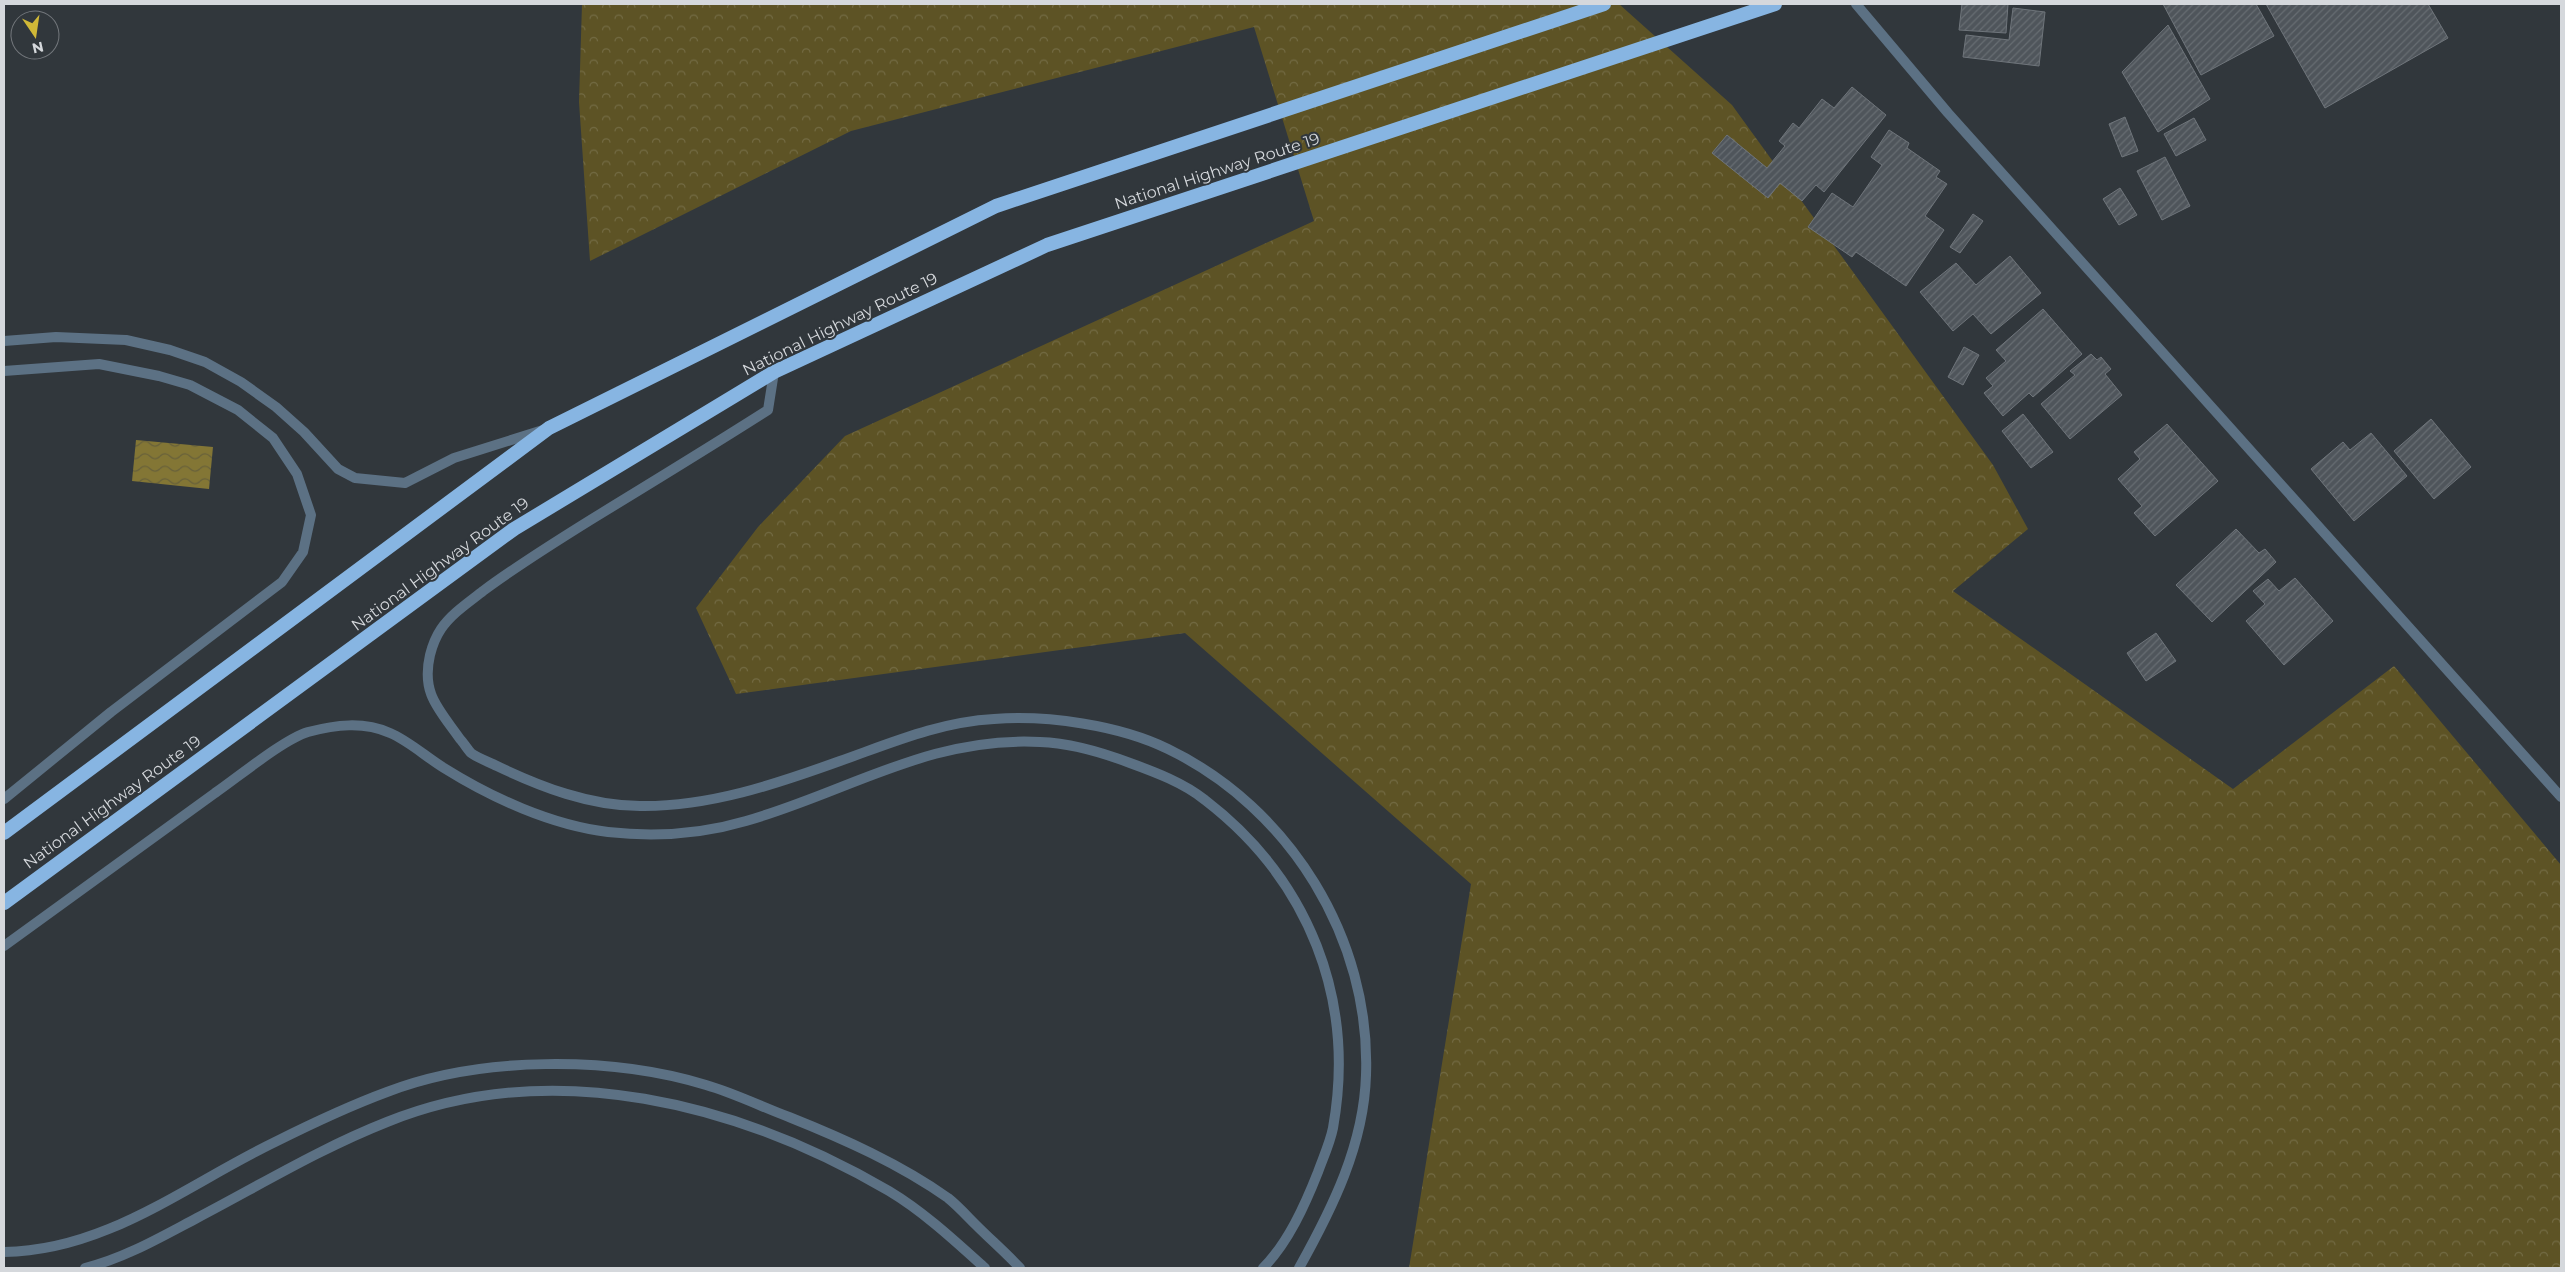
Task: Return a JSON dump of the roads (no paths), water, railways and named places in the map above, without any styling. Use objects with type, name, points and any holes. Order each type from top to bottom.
[{"type":"highway","points":[[4,833],[550,428],[996,206],[1604,4]]},
{"type":"highway","name":"National Highway Route 19","points":[[4,903],[514,529],[774,372],[1047,245],[1775,4]]},
{"type":"street","points":[[1856,4],[1955,121],[2561,797]]},
{"type":"street","points":[[4,341],[56,337],[126,340],[170,350],[205,362],[241,382],[276,407],[304,432],[338,469],[356,478],[405,483],[454,458],[550,428]]},
{"type":"street","points":[[4,371],[99,364],[159,376],[190,385],[238,410],[273,438],[297,474],[311,515],[303,552],[282,582],[111,712],[4,799]]},
{"type":"street","points":[[774,372],[768,410],[529,557],[468,602],[440,630],[430,656],[428,692],[437,708],[470,752],[520,777],[574,796],[610,805],[644,806],[687,803],[737,794],[837,762],[908,736],[947,725],[994,719],[1044,718],[1104,727],[1166,748],[1219,780],[1267,819],[1301,860],[1328,905],[1346,947],[1364,1030],[1366,1077],[1356,1141],[1331,1212],[1299,1268]]},
{"type":"street","points":[[4,946],[257,763],[302,734],[351,724],[389,732],[448,771],[506,801],[566,823],[605,832],[646,834],[698,832],[747,821],[917,758],[952,748],[994,743],[1041,742],[1097,750],[1152,771],[1202,797],[1244,834],[1281,875],[1303,914],[1330,988],[1337,1032],[1339,1073],[1332,1133],[1307,1201],[1272,1259],[1263,1268]]},
{"type":"street","points":[[4,1252],[31,1252],[90,1238],[154,1210],[273,1143],[388,1092],[432,1079],[476,1071],[534,1064],[583,1064],[652,1073],[706,1085],[856,1144],[949,1199],[1020,1268]]},
{"type":"street","points":[[85,1268],[125,1254],[163,1236],[329,1148],[388,1121],[450,1103],[516,1092],[548,1090],[590,1091],[647,1100],[715,1114],[770,1133],[830,1160],[890,1192],[947,1233],[985,1268]]},
{"type":"water","points":[[136,440],[213,447],[209,489],[132,481]]}]
